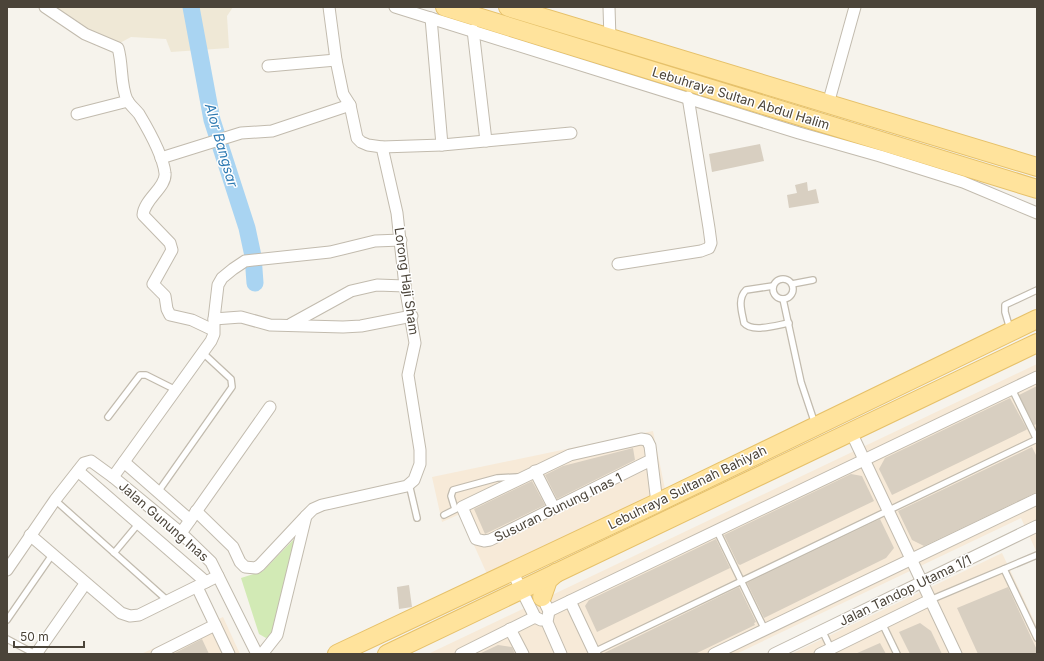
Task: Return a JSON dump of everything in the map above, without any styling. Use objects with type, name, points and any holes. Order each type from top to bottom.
[{"type":"main road","name":"Lebuhraya Sultan Abdul Halim","points":[[511,7],[539,12],[610,39],[1037,167]]},
{"type":"main road","name":"Lebuhraya Sultan Abdul Halim","points":[[438,13],[1037,189]]},
{"type":"main road","name":"Lebuhraya Sultanah Bahiyah","points":[[337,654],[657,503],[1037,319]]},
{"type":"main road","name":"Lebuhraya Sultanah Bahiyah","points":[[387,654],[533,603],[556,573],[1037,343]]},
{"type":"street","points":[[45,7],[85,34],[118,48],[122,62],[124,88],[128,101],[138,114],[161,158],[166,174],[163,182],[143,208],[143,215],[170,243],[172,250],[154,284],[165,296],[167,309],[170,315],[192,320],[213,330]]},
{"type":"street","points":[[329,7],[336,60],[343,94],[350,105],[357,138],[360,142],[382,147],[442,145],[571,133]]},
{"type":"street","points":[[395,7],[438,13],[473,30],[963,182],[1037,213]]},
{"type":"street","points":[[610,7],[610,39]]},
{"type":"street","points":[[828,104],[855,7]]},
{"type":"street","points":[[438,13],[442,145]]},
{"type":"street","points":[[473,30],[486,141]]},
{"type":"street","points":[[268,66],[336,60]]},
{"type":"street","points":[[618,264],[701,251],[709,248],[711,242],[688,97]]},
{"type":"street","points":[[77,114],[128,101]]},
{"type":"street","points":[[161,158],[207,145],[241,133],[272,131],[350,105]]},
{"type":"street","name":"Lorong Haji Sham","points":[[382,147],[401,240],[405,286],[412,316],[415,347],[409,364],[408,375],[420,450],[418,473],[414,480],[408,485]]},
{"type":"street","points":[[113,477],[203,353],[212,338],[218,285],[222,278],[245,261],[330,252],[375,241],[401,240]]},
{"type":"street","points":[[289,324],[351,291],[377,285],[405,286]]},
{"type":"street","points":[[214,319],[241,318],[270,325],[289,324],[361,326],[412,316]]},
{"type":"street","points":[[461,654],[510,629],[533,603],[570,601],[1037,377]]},
{"type":"street","points":[[181,533],[270,407]]},
{"type":"street","points":[[850,432],[956,654]]},
{"type":"street","points":[[458,508],[570,455],[641,439],[649,443],[657,503]]},
{"type":"street","name":"Susuran Gunung Inas 1","points":[[458,508],[476,539],[484,541],[651,460]]},
{"type":"street","name":"Jalan Gunung Inas","points":[[78,471],[84,463],[91,461],[113,477],[181,533],[211,562],[257,654]]},
{"type":"street","points":[[124,462],[158,492],[193,516],[233,547],[240,562],[245,567],[256,568],[313,509],[322,505],[408,485]]},
{"type":"street","points":[[7,570],[55,500],[78,471],[139,523],[201,584],[215,625],[229,654]]},
{"type":"street","points":[[535,471],[554,508]]},
{"type":"street","points":[[714,654],[1037,499]]},
{"type":"street","points":[[262,654],[277,635],[306,516]]},
{"type":"street","name":"Jalan Tandop Utama 1/1","points":[[774,654],[1037,526]]},
{"type":"street","points":[[30,536],[121,613],[130,616],[139,615],[218,576]]},
{"type":"street","points":[[519,568],[533,603]]},
{"type":"street","points":[[519,568],[533,603],[561,654]]},
{"type":"street","points":[[35,654],[85,584]]},
{"type":"street","points":[[820,654],[833,651],[882,623],[930,600]]},
{"type":"street","points":[[570,601],[594,653]]},
{"type":"street","points":[[157,654],[215,625]]},
{"type":"street","points":[[510,629],[523,654]]},
{"type":"lane","points":[[789,323],[756,328],[750,327],[744,323],[741,304],[743,293],[746,290],[773,286],[780,279],[787,280],[792,284],[813,280]]},
{"type":"lane","points":[[784,299],[791,294],[792,284]]},
{"type":"lane","points":[[773,286],[776,296],[784,299]]},
{"type":"lane","points":[[1010,332],[1004,312],[1005,306],[1037,290]]},
{"type":"lane","points":[[784,299],[801,382],[816,425]]},
{"type":"lane","points":[[158,492],[232,387],[231,379],[203,353]]},
{"type":"lane","points":[[108,418],[140,374],[146,375],[176,390]]},
{"type":"lane","points":[[594,653],[886,510],[1037,440],[1012,389]]},
{"type":"lane","points":[[444,514],[458,508],[451,496],[453,490],[497,478],[522,477]]},
{"type":"lane","points":[[408,485],[417,518]]},
{"type":"lane","points":[[55,500],[168,601]]},
{"type":"lane","points":[[114,553],[139,523]]},
{"type":"lane","points":[[717,530],[765,630]]},
{"type":"lane","points":[[7,620],[52,555]]},
{"type":"lane","points":[[930,600],[1037,556]]},
{"type":"lane","points":[[1004,569],[1037,638]]},
{"type":"lane","points":[[882,623],[896,654]]},
{"type":"lane","points":[[822,630],[833,651]]},
{"type":"lane","points":[[7,639],[35,654]]},
{"type":"shaded area","points":[[54,7],[233,7],[227,16],[229,48],[171,52],[166,39],[131,37],[118,44],[68,24]]},
{"type":"shaded area","points":[[1037,364],[1037,553],[1021,518],[736,654],[428,654]]},
{"type":"shaded area","points":[[653,431],[665,489],[487,574],[460,514],[442,522],[432,477]]},
{"type":"shaded area","points":[[1002,553],[1037,627],[1037,654],[791,654]]},
{"type":"shaded area","points":[[223,617],[240,654],[141,654]]},
{"type":"green space","points":[[296,537],[275,633],[266,638],[259,634],[241,578],[263,571]]},
{"type":"building","points":[[760,144],[764,161],[712,172],[709,154]]},
{"type":"building","points":[[807,182],[808,191],[816,189],[819,203],[789,208],[787,195],[797,193],[795,185]]},
{"type":"building","points":[[1037,386],[1037,424],[1034,425],[1019,395]]},
{"type":"building","points":[[1010,398],[1027,429],[1026,430],[892,495],[879,469],[885,458]]},
{"type":"building","points":[[1032,447],[1037,457],[1037,492],[924,546],[912,540],[898,511]]},
{"type":"building","points":[[633,448],[635,460],[557,499],[545,475],[563,466]]},
{"type":"building","points":[[851,474],[862,476],[874,501],[740,565],[738,564],[724,535]]},
{"type":"building","points":[[532,481],[545,505],[485,534],[474,509]]},
{"type":"building","points":[[880,519],[894,548],[886,558],[764,618],[747,583]]},
{"type":"building","points":[[716,539],[730,568],[597,632],[585,606],[589,600]]},
{"type":"building","points":[[409,585],[412,607],[399,609],[397,587]]},
{"type":"building","points":[[739,587],[756,622],[754,623],[755,625],[695,654],[602,654]]},
{"type":"building","points":[[1008,587],[1037,650],[1037,654],[978,654],[957,608]]},
{"type":"building","points":[[920,623],[931,631],[942,654],[910,654],[899,632]]},
{"type":"building","points":[[202,639],[209,654],[173,654]]},
{"type":"building","points":[[880,643],[886,654],[855,654]]},
{"type":"building","points":[[498,645],[512,647],[515,654],[479,654]]},
{"type":"waterway","name":"Alor Bangsar","points":[[191,7],[212,120],[247,228],[253,256],[255,283]]}]
